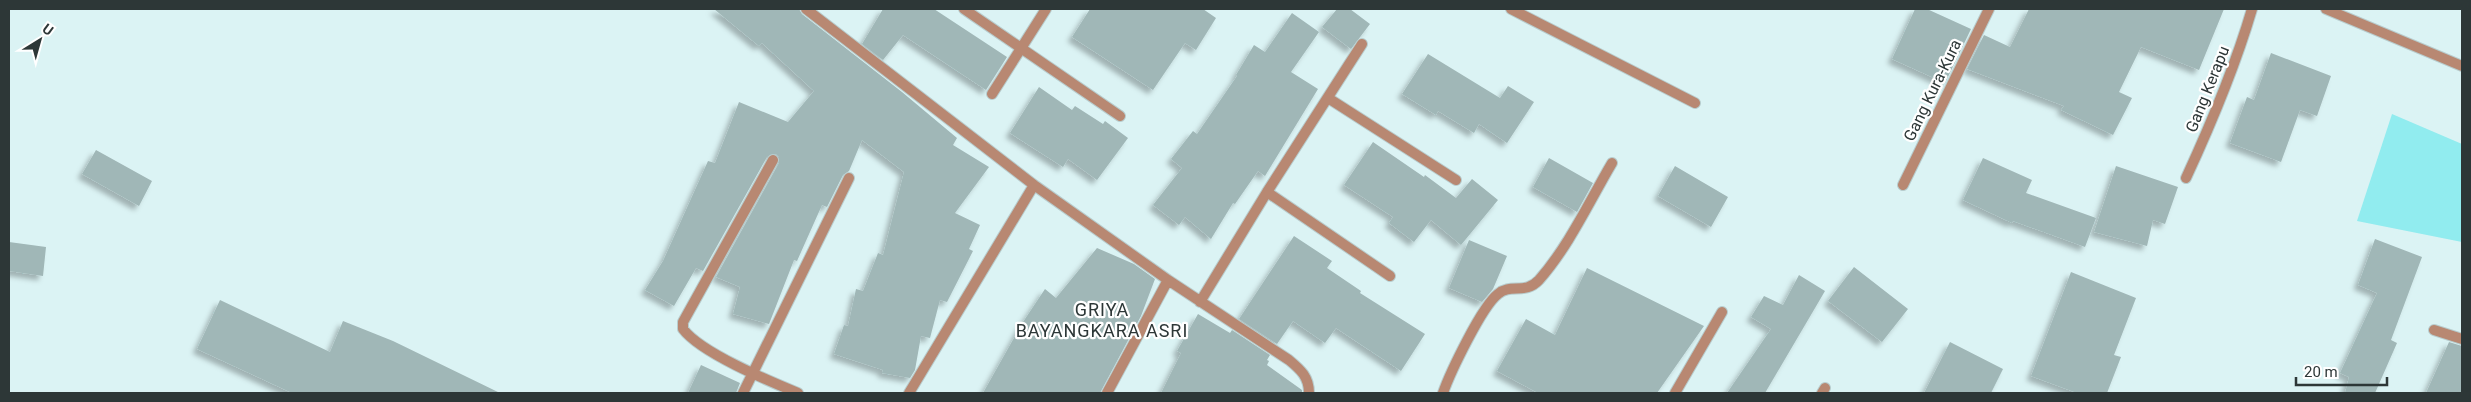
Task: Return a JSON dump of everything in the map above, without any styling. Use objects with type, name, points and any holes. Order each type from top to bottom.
[{"type":"street","points":[[806,9],[1034,185],[1200,302],[1289,360],[1303,372],[1308,382],[1309,393]]},
{"type":"street","points":[[964,9],[1120,116]]},
{"type":"street","points":[[992,94],[1046,9]]},
{"type":"street","points":[[1511,9],[1695,103]]},
{"type":"street","name":"Gang Kura-Kura","points":[[1903,185],[1989,9]]},
{"type":"street","name":"Gang Kerapu","points":[[2186,178],[2212,119],[2244,36],[2252,9]]},
{"type":"street","points":[[2326,9],[2462,66]]},
{"type":"street","points":[[1200,302],[1267,192],[1362,44]]},
{"type":"street","points":[[1328,98],[1456,180]]},
{"type":"street","points":[[773,160],[684,322],[683,329],[696,341],[753,373],[798,393]]},
{"type":"street","points":[[1443,393],[1450,375],[1486,308],[1498,294],[1506,289],[1525,290],[1538,282],[1566,241],[1612,164]]},
{"type":"street","points":[[743,393],[849,178]]},
{"type":"street","points":[[909,393],[1034,185]]},
{"type":"street","points":[[1267,192],[1390,276]]},
{"type":"street","points":[[1108,393],[1168,280]]},
{"type":"street","points":[[1675,393],[1722,312]]},
{"type":"street","points":[[2434,330],[2462,339]]},
{"type":"shaded area","points":[[2392,114],[2462,144],[2462,242],[2357,221]]},
{"type":"building","points":[[714,9],[799,9],[802,14],[902,92],[957,138],[953,145],[989,167],[955,213],[980,225],[969,249],[973,251],[947,302],[940,300],[930,338],[921,336],[915,370],[910,378],[882,373],[883,370],[834,354],[844,325],[848,326],[856,289],[863,291],[878,253],[883,255],[904,172],[862,140],[849,171],[843,175],[827,207],[822,205],[797,261],[794,260],[769,324],[733,314],[740,287],[716,277],[779,163],[779,157],[776,154],[767,157],[703,271],[696,268],[674,306],[645,290],[663,261],[708,161],[715,163],[739,102],[788,122],[814,91],[762,43],[759,46]]},
{"type":"building","points":[[883,9],[934,9],[1007,57],[986,90],[903,35],[883,60],[862,44]]},
{"type":"building","points":[[1090,9],[1203,9],[1216,18],[1196,50],[1185,43],[1153,90],[1072,37]]},
{"type":"building","points":[[1337,9],[1350,9],[1370,24],[1351,49],[1322,27]]},
{"type":"building","points":[[1915,9],[1927,9],[1971,29],[1945,83],[1892,59]]},
{"type":"building","points":[[2029,9],[2224,9],[2199,70],[2141,47],[2119,92],[2132,98],[2113,135],[2061,110],[2064,106],[1967,69],[1984,35],[2010,47]]},
{"type":"building","points":[[1292,13],[1319,32],[1291,72],[1318,89],[1265,176],[1258,171],[1235,204],[1233,203],[1211,239],[1185,217],[1179,225],[1153,205],[1182,168],[1171,159],[1193,131],[1197,134],[1237,76],[1254,45],[1265,52]]},
{"type":"building","points":[[2271,53],[2331,76],[2317,116],[2300,110],[2281,162],[2230,143],[2247,97],[2254,100]]},
{"type":"building","points":[[1428,54],[1500,98],[1508,86],[1534,102],[1507,143],[1479,124],[1474,133],[1438,111],[1436,115],[1402,94]]},
{"type":"building","points":[[1039,87],[1072,110],[1075,106],[1103,124],[1105,121],[1128,138],[1097,180],[1068,159],[1063,167],[1010,133]]},
{"type":"building","points":[[1373,142],[1424,177],[1425,175],[1456,198],[1472,179],[1498,200],[1461,245],[1431,220],[1414,242],[1389,223],[1393,217],[1344,185]]},
{"type":"building","points":[[96,150],[152,181],[139,206],[82,174]]},
{"type":"building","points":[[1549,158],[1593,183],[1577,212],[1533,187]]},
{"type":"building","points":[[1983,158],[2032,180],[2026,193],[2096,218],[2085,247],[2013,221],[2012,223],[1963,200]]},
{"type":"building","points":[[1675,166],[1728,197],[1711,227],[1658,196]]},
{"type":"building","points":[[2116,166],[2178,187],[2165,224],[2153,220],[2147,246],[2094,232]]},
{"type":"building","points":[[1294,236],[1332,261],[1327,268],[1361,291],[1360,293],[1425,334],[1401,371],[1336,328],[1325,343],[1293,321],[1277,344],[1239,319]]},
{"type":"building","points":[[2375,239],[2422,257],[2391,340],[2397,343],[2375,393],[2345,393],[2349,377],[2340,373],[2377,293],[2358,285]]},
{"type":"building","points":[[1469,240],[1507,256],[1493,289],[1482,302],[1449,288]]},
{"type":"building","points":[[9,242],[46,247],[43,276],[9,271]]},
{"type":"building","points":[[1097,248],[1134,264],[1155,279],[1141,316],[1100,393],[983,393],[1023,322],[1045,289],[1056,298]]},
{"type":"building","points":[[1854,267],[1908,309],[1882,342],[1828,301]]},
{"type":"building","points":[[1587,268],[1704,326],[1657,393],[1538,393],[1497,371],[1526,319],[1555,335]]},
{"type":"building","points":[[2071,272],[2136,298],[2114,355],[2121,357],[2107,393],[2077,393],[2031,376]]},
{"type":"building","points":[[1799,275],[1825,291],[1765,393],[1727,393],[1771,329],[1751,317],[1764,296],[1783,305]]},
{"type":"building","points":[[220,300],[330,352],[343,321],[393,341],[500,393],[292,393],[197,349]]},
{"type":"building","points":[[1198,314],[1230,333],[1232,330],[1270,355],[1267,365],[1302,390],[1302,393],[1161,393],[1181,353],[1177,351]]},
{"type":"building","points":[[1950,342],[2003,369],[1991,393],[1924,393]]},
{"type":"building","points":[[2449,342],[2462,346],[2462,393],[2426,393]]},
{"type":"building","points":[[701,365],[740,383],[736,393],[688,393]]},
{"type":"district","name":"GRIYA BAYANGKARA ASRI","points":[[1102,320]]}]
